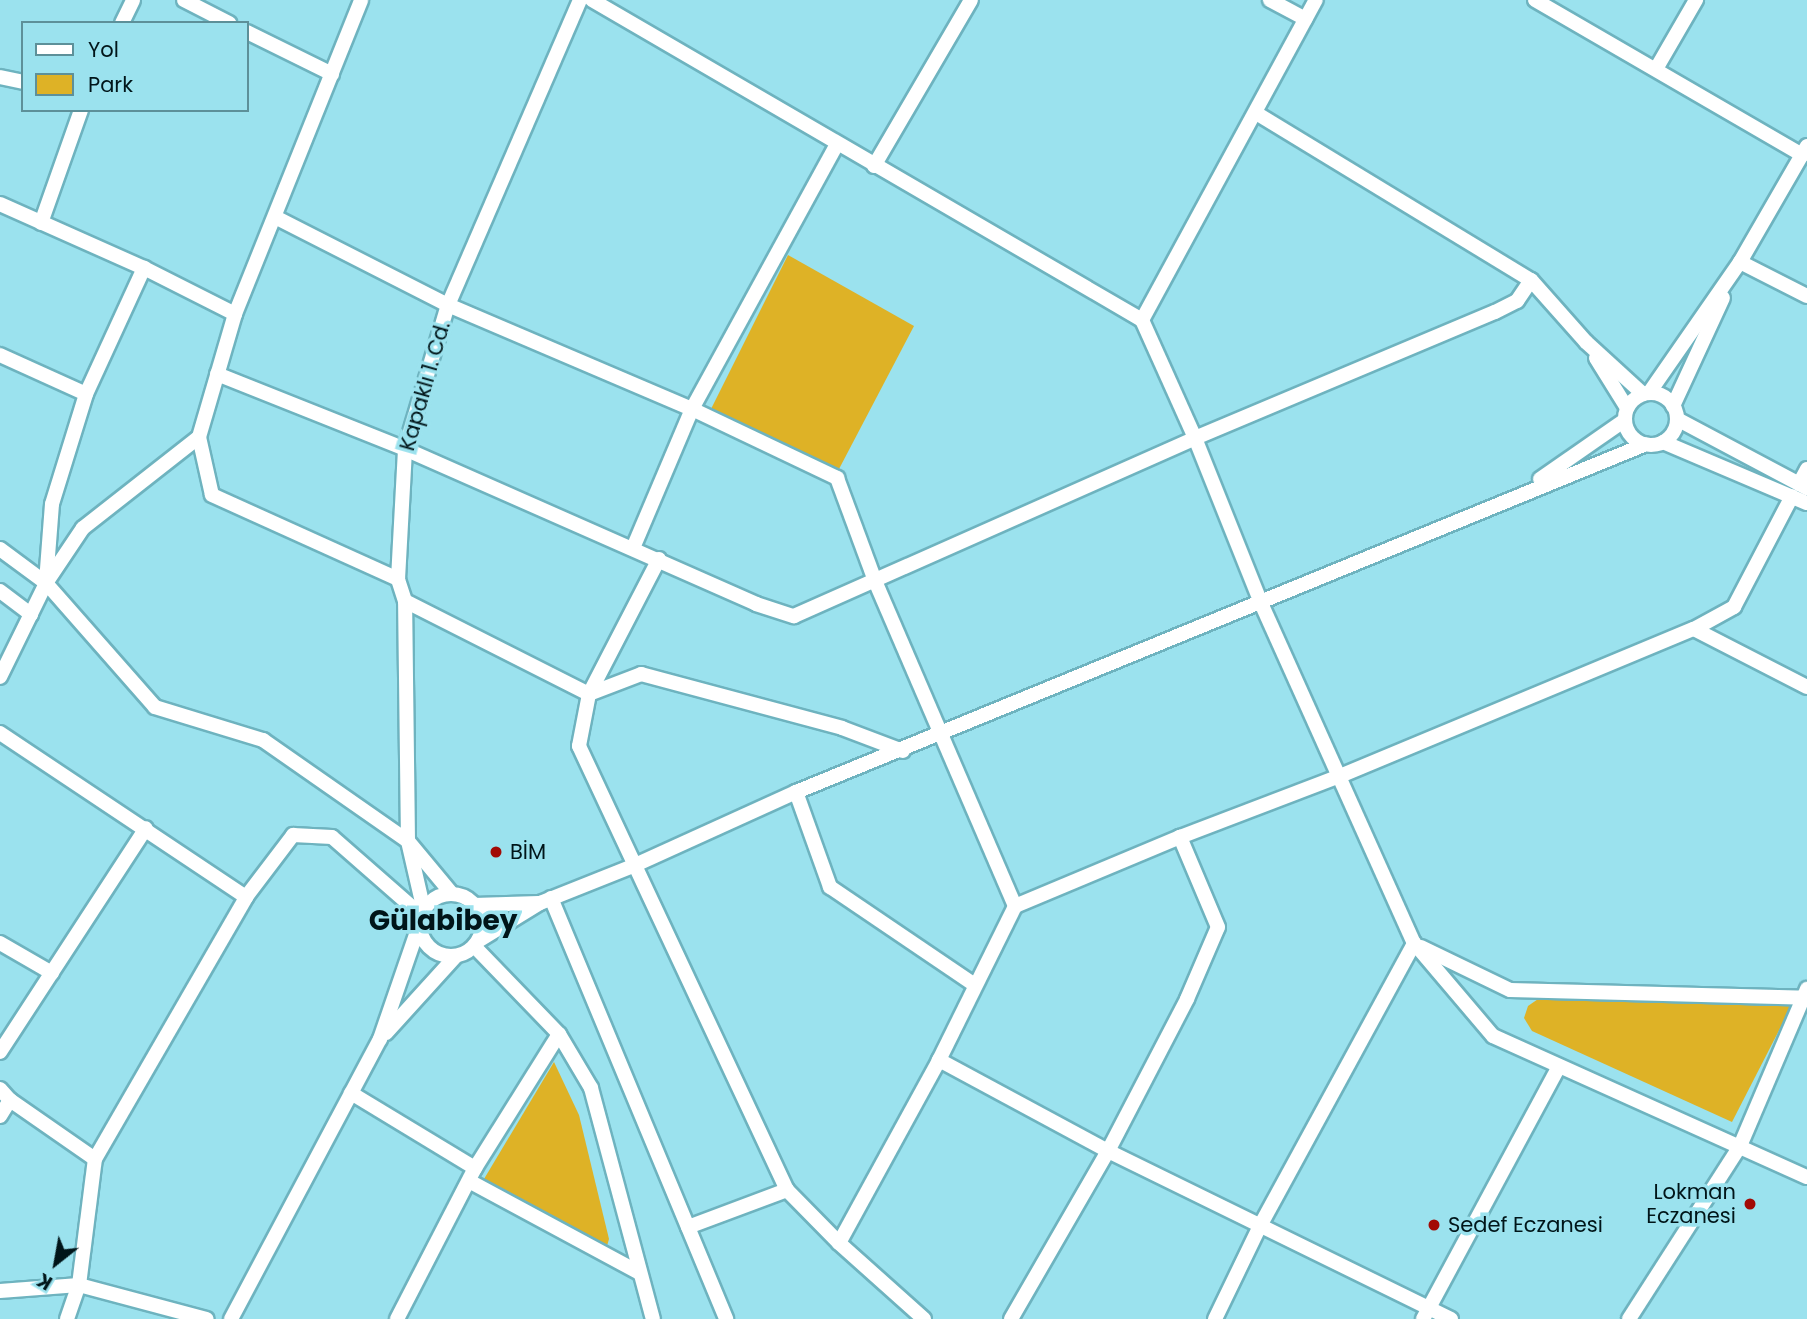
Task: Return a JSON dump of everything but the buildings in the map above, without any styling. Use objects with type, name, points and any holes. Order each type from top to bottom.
[{"type":"street","points":[[123,21],[132,0]]},
{"type":"street","points":[[184,0],[225,21]]},
{"type":"street","points":[[361,0],[235,314],[199,437],[212,495],[398,579]]},
{"type":"street","name":"Kapaklı 1. Cd.","points":[[421,917],[408,841],[405,601],[398,579],[405,449],[448,306],[580,0]]},
{"type":"street","points":[[592,0],[1142,320],[1195,438],[1261,603],[1414,943],[1493,1036],[1807,1177]]},
{"type":"street","points":[[1270,0],[1305,19]]},
{"type":"street","points":[[1142,320],[1316,0]]},
{"type":"street","points":[[1519,494],[1626,414],[1646,394],[1740,262],[1804,151],[1535,0]]},
{"type":"street","points":[[1656,69],[1696,0]]},
{"type":"street","points":[[874,166],[965,2]]},
{"type":"street","points":[[248,32],[332,74]]},
{"type":"street","points":[[0,76],[21,81]]},
{"type":"street","points":[[41,223],[80,112]]},
{"type":"street","points":[[1256,113],[1531,280],[1586,342],[1646,394],[1663,396],[1675,412],[1799,490],[1807,503]]},
{"type":"street","points":[[633,548],[692,409],[837,144]]},
{"type":"street","points":[[1,208],[144,268],[235,314]]},
{"type":"street","points":[[275,217],[448,306],[692,409],[837,478],[875,581],[1015,906]]},
{"type":"street","points":[[1740,262],[1807,296]]},
{"type":"street","points":[[1663,442],[1673,432],[1675,412],[1740,262]]},
{"type":"street","points":[[46,583],[52,504],[86,394],[144,268]]},
{"type":"street","points":[[217,374],[405,449],[756,604],[794,616],[1195,438],[1495,312],[1517,301],[1531,280]]},
{"type":"street","points":[[1586,342],[1626,414],[1631,436],[1646,444]]},
{"type":"street","points":[[0,355],[86,394]]},
{"type":"street","points":[[0,677],[46,583],[83,528],[199,437]]},
{"type":"street","points":[[380,1039],[454,957],[546,901],[633,866],[796,792],[903,751],[1519,494],[1646,444],[1663,442],[1799,490]]},
{"type":"street","points":[[839,1243],[939,1060],[1015,906],[1180,836],[1340,776],[1694,629],[1734,607],[1799,490],[1807,469]]},
{"type":"street","points":[[0,549],[46,583],[155,707],[263,740],[408,841],[452,894]]},
{"type":"street","points":[[659,559],[589,694],[579,746],[787,1190],[839,1243],[924,1319]]},
{"type":"street","points":[[0,591],[31,614]]},
{"type":"street","points":[[405,601],[589,694],[641,674],[842,728],[903,751]]},
{"type":"street","points":[[1694,629],[1807,687]]},
{"type":"street","points":[[0,733],[246,897]]},
{"type":"street","points":[[796,792],[830,887],[975,985]]},
{"type":"street","points":[[0,1052],[146,828]]},
{"type":"street","points":[[66,1319],[79,1285],[96,1159],[246,897],[293,835],[332,837],[421,917],[422,939],[430,949],[454,957]]},
{"type":"street","points":[[1012,1319],[1108,1151],[1187,999],[1218,927],[1180,836]]},
{"type":"street","points":[[231,1319],[380,1039],[421,917],[439,896],[452,894],[464,897],[474,905],[481,916],[482,929],[476,944]]},
{"type":"street","points":[[474,905],[546,901]]},
{"type":"street","points":[[546,901],[726,1319]]},
{"type":"street","points":[[0,943],[52,973]]},
{"type":"street","points":[[1414,943],[1510,990],[1806,995],[1740,1146],[1629,1319]]},
{"type":"street","points":[[1215,1319],[1260,1226],[1414,943]]},
{"type":"street","points":[[476,944],[559,1034],[591,1088],[653,1319]]},
{"type":"street","points":[[397,1319],[472,1174],[559,1034]]},
{"type":"street","points":[[939,1060],[1108,1151],[1260,1226],[1425,1314],[1451,1319]]},
{"type":"street","points":[[1425,1314],[1559,1066]]},
{"type":"street","points":[[351,1093],[472,1174],[640,1273]]},
{"type":"street","points":[[0,1116],[5,1094],[96,1159]]},
{"type":"street","points":[[688,1227],[787,1190]]},
{"type":"street","points":[[0,1291],[79,1285],[207,1319]]},
{"type":"green space","points":[[788,255],[914,326],[839,469],[709,413]]},
{"type":"green space","points":[[1541,997],[1792,1005],[1732,1122],[1532,1031],[1524,1018],[1528,1006]]},
{"type":"green space","points":[[554,1062],[579,1115],[609,1239],[607,1246],[595,1245],[484,1179]]},
{"type":"place","name":"BİM","points":[[496,852]]},
{"type":"place","name":"Lokman Eczanesi","points":[[1750,1204]]},
{"type":"place","name":"Sedef Eczanesi","points":[[1434,1225]]},
{"type":"district","name":"Gülabibey","points":[[443,921]]}]
